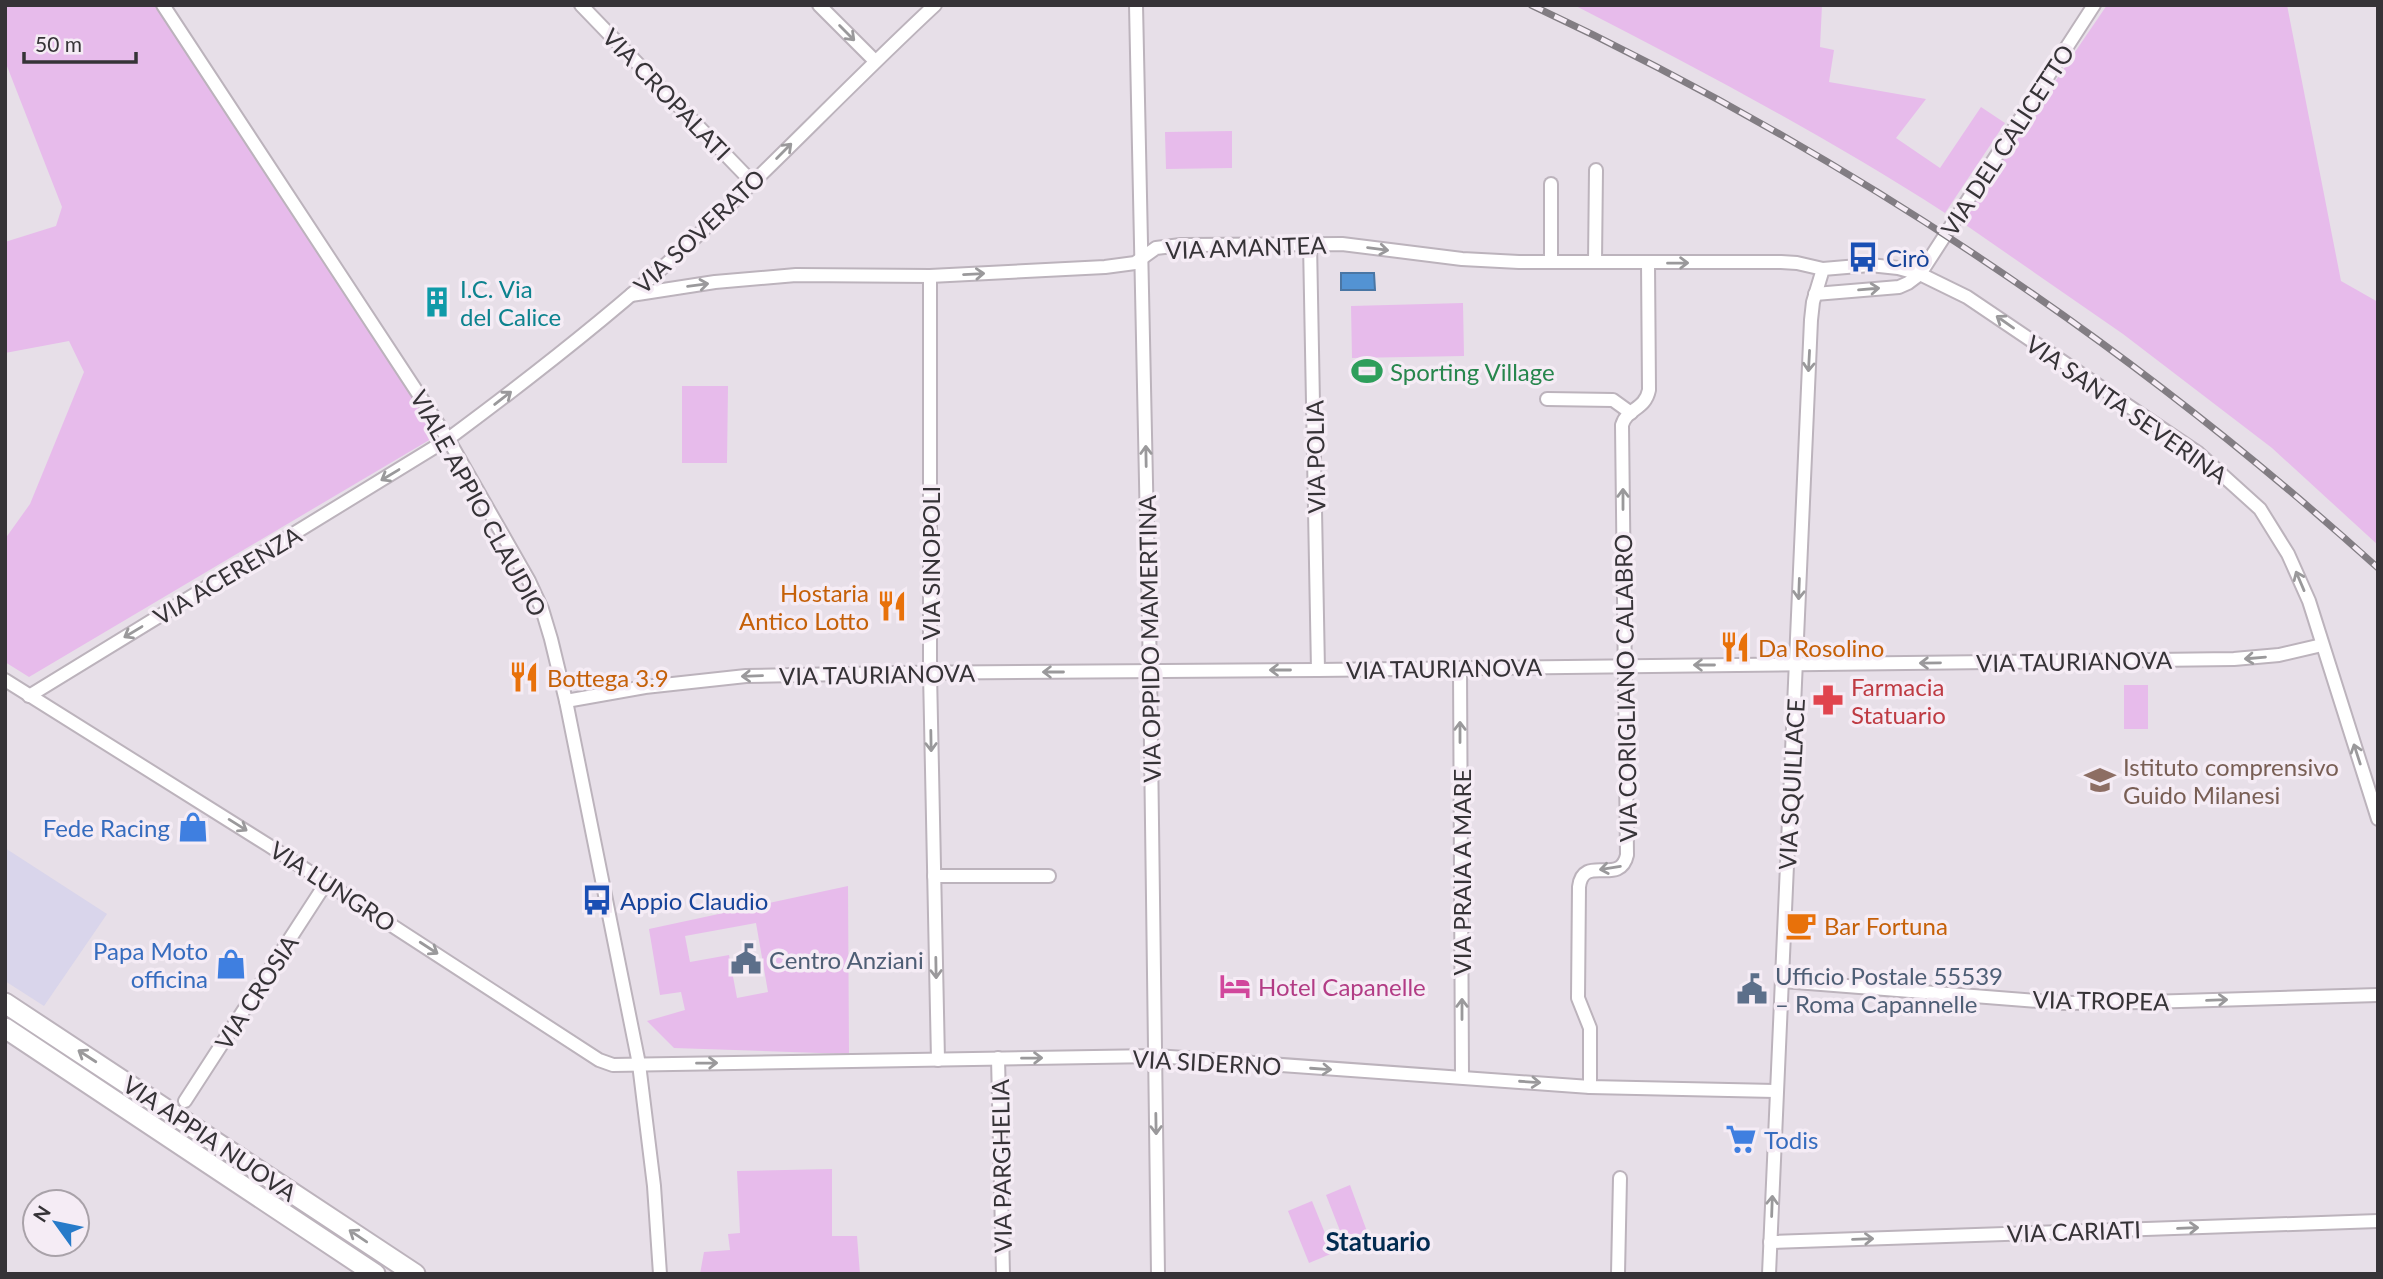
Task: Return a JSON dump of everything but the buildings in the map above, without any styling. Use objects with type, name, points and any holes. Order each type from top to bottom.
[{"type":"main road","name":"VIA APPIA NUOVA","points":[[5,1003],[415,1274]]},
{"type":"main road","name":"VIA APPIA NUOVA","points":[[5,1028],[375,1274]]},
{"type":"street","name":"VIA CROPALATI","points":[[581,5],[752,182]]},
{"type":"street","points":[[819,5],[875,61]]},
{"type":"street","name":"VIA SOVERATO","points":[[449,439],[631,295],[683,249],[935,5]]},
{"type":"street","name":"VIA OPPIDO MAMERTINA","points":[[1136,5],[1143,259],[1158,1274]]},
{"type":"street","name":"VIA DEL CALICETTO","points":[[1920,274],[2094,5]]},
{"type":"street","name":"VIALE APPIO CLAUDIO","points":[[165,6],[449,439],[536,595],[551,639],[566,701],[639,1064],[654,1186],[660,1274]]},
{"type":"street","points":[[1595,262],[1596,170]]},
{"type":"street","points":[[1551,184],[1551,262]]},
{"type":"street","name":"VIA POLIA","points":[[1310,243],[1318,670]]},
{"type":"street","name":"VIA AMANTEA","points":[[631,295],[732,280],[796,275],[930,276],[1083,269],[1126,265],[1143,259],[1162,246],[1342,244],[1488,261],[1789,262],[1823,270]]},
{"type":"street","name":"VIA CORIGLIANO CALABRO","points":[[1590,1087],[1590,1028],[1578,998],[1579,887],[1586,872],[1616,870],[1623,866],[1626,859],[1622,425],[1625,418],[1645,402],[1649,390],[1648,263]]},
{"type":"street","name":"VIA SANTA SEVERINA","points":[[1823,270],[1876,265],[1905,269],[1967,297],[2199,453],[2241,490],[2260,509],[2288,554],[2309,601],[2378,819]]},
{"type":"street","name":"VIA SQUILLACE","points":[[1769,1274],[1811,320],[1815,294],[1823,270]]},
{"type":"street","points":[[1815,294],[1899,286],[1920,274]]},
{"type":"street","name":"VIA SINOPOLI","points":[[930,276],[930,673],[938,1060]]},
{"type":"street","points":[[1547,399],[1614,400],[1631,413]]},
{"type":"street","name":"VIA ACERENZA","points":[[29,695],[449,439]]},
{"type":"street","name":"VIA TAURIANOVA","points":[[566,701],[645,687],[721,678],[930,673],[2234,659],[2279,655],[2322,645]]},
{"type":"street","name":"VIA PRAIA A MARE","points":[[1460,668],[1462,1077]]},
{"type":"street","points":[[5,680],[29,695]]},
{"type":"street","name":"VIA LUNGRO","points":[[29,695],[180,789],[599,1060],[620,1065],[639,1064]]},
{"type":"street","points":[[934,876],[1049,876]]},
{"type":"street","name":"VIA CROSIA","points":[[185,1101],[326,883]]},
{"type":"street","name":"VIA TROPEA","points":[[1783,981],[2064,1003],[2378,995]]},
{"type":"street","name":"VIA SIDERNO","points":[[639,1064],[1156,1056],[1590,1087],[1775,1091]]},
{"type":"street","name":"VIA PARGHELIA","points":[[998,1058],[1003,1274]]},
{"type":"street","points":[[1618,1274],[1620,1178]]},
{"type":"street","name":"VIA CARIATI","points":[[1770,1242],[2378,1222]]},
{"type":"shaded area","points":[[5,5],[168,5],[436,436],[29,677],[5,662],[5,539],[30,504],[84,372],[69,341],[5,353],[5,242],[56,226],[62,207],[5,61]]},
{"type":"shaded area","points":[[1574,5],[1822,5],[1820,47],[1834,50],[1829,82],[1926,99],[1896,138],[1940,168],[1981,107],[2005,123],[1945,213],[1809,130]]},
{"type":"shaded area","points":[[2107,5],[2287,5],[2341,281],[2378,302],[2378,545],[2272,448],[2123,334],[1960,221]]},
{"type":"shaded area","points":[[1232,131],[1232,168],[1166,169],[1165,132]]},
{"type":"shaded area","points":[[1463,303],[1464,356],[1352,358],[1351,306]]},
{"type":"shaded area","points":[[682,386],[728,386],[727,463],[682,463]]},
{"type":"shaded area","points":[[2124,685],[2148,685],[2148,729],[2124,729]]},
{"type":"shaded area","points":[[5,848],[107,914],[44,1006],[5,981]]},
{"type":"shaded area","points":[[848,886],[849,1054],[674,1048],[647,1021],[685,1010],[681,992],[660,995],[649,929]],"holes":[[[756,923],[768,992],[737,998],[729,955],[690,962],[685,936]]]},
{"type":"shaded area","points":[[832,1169],[832,1236],[857,1236],[860,1274],[700,1274],[704,1252],[730,1250],[728,1234],[740,1233],[737,1171]]},
{"type":"shaded area","points":[[1350,1185],[1369,1237],[1346,1246],[1326,1195]]},
{"type":"shaded area","points":[[1312,1201],[1333,1253],[1309,1263],[1288,1211]]},
{"type":"water","points":[[1341,273],[1374,273],[1375,290],[1341,290]]},
{"type":"railway","points":[[1531,5],[1645,61],[1758,122],[1868,186],[1976,255],[2183,404],[2282,484],[2378,568]]},
{"type":"place","name":"Cirò","points":[[1863,257]]},
{"type":"place","name":"I.C. Via del Calice","points":[[437,302]]},
{"type":"place","name":"Sporting Village","points":[[1367,371]]},
{"type":"place","name":"Hostaria Antico Lotto","points":[[892,606]]},
{"type":"place","name":"Da Rosolino","points":[[1735,647]]},
{"type":"place","name":"Bottega 3.9","points":[[524,677]]},
{"type":"place","name":"Farmacia Statuario","points":[[1828,700]]},
{"type":"place","name":"Istituto comprensivo Guido Milanesi","points":[[2100,780]]},
{"type":"place","name":"Fede Racing","points":[[193,827]]},
{"type":"place","name":"Appio Claudio","points":[[597,900]]},
{"type":"place","name":"Bar Fortuna","points":[[1801,925]]},
{"type":"place","name":"Centro Anziani","points":[[746,959]]},
{"type":"place","name":"Papa Moto officina","points":[[231,964]]},
{"type":"place","name":"Hotel Capanelle","points":[[1235,986]]},
{"type":"place","name":"Ufficio Postale 55539 – Roma Capannelle","points":[[1752,989]]},
{"type":"place","name":"Todis","points":[[1741,1139]]},
{"type":"district","name":"Statuario","points":[[1378,1241]]}]
